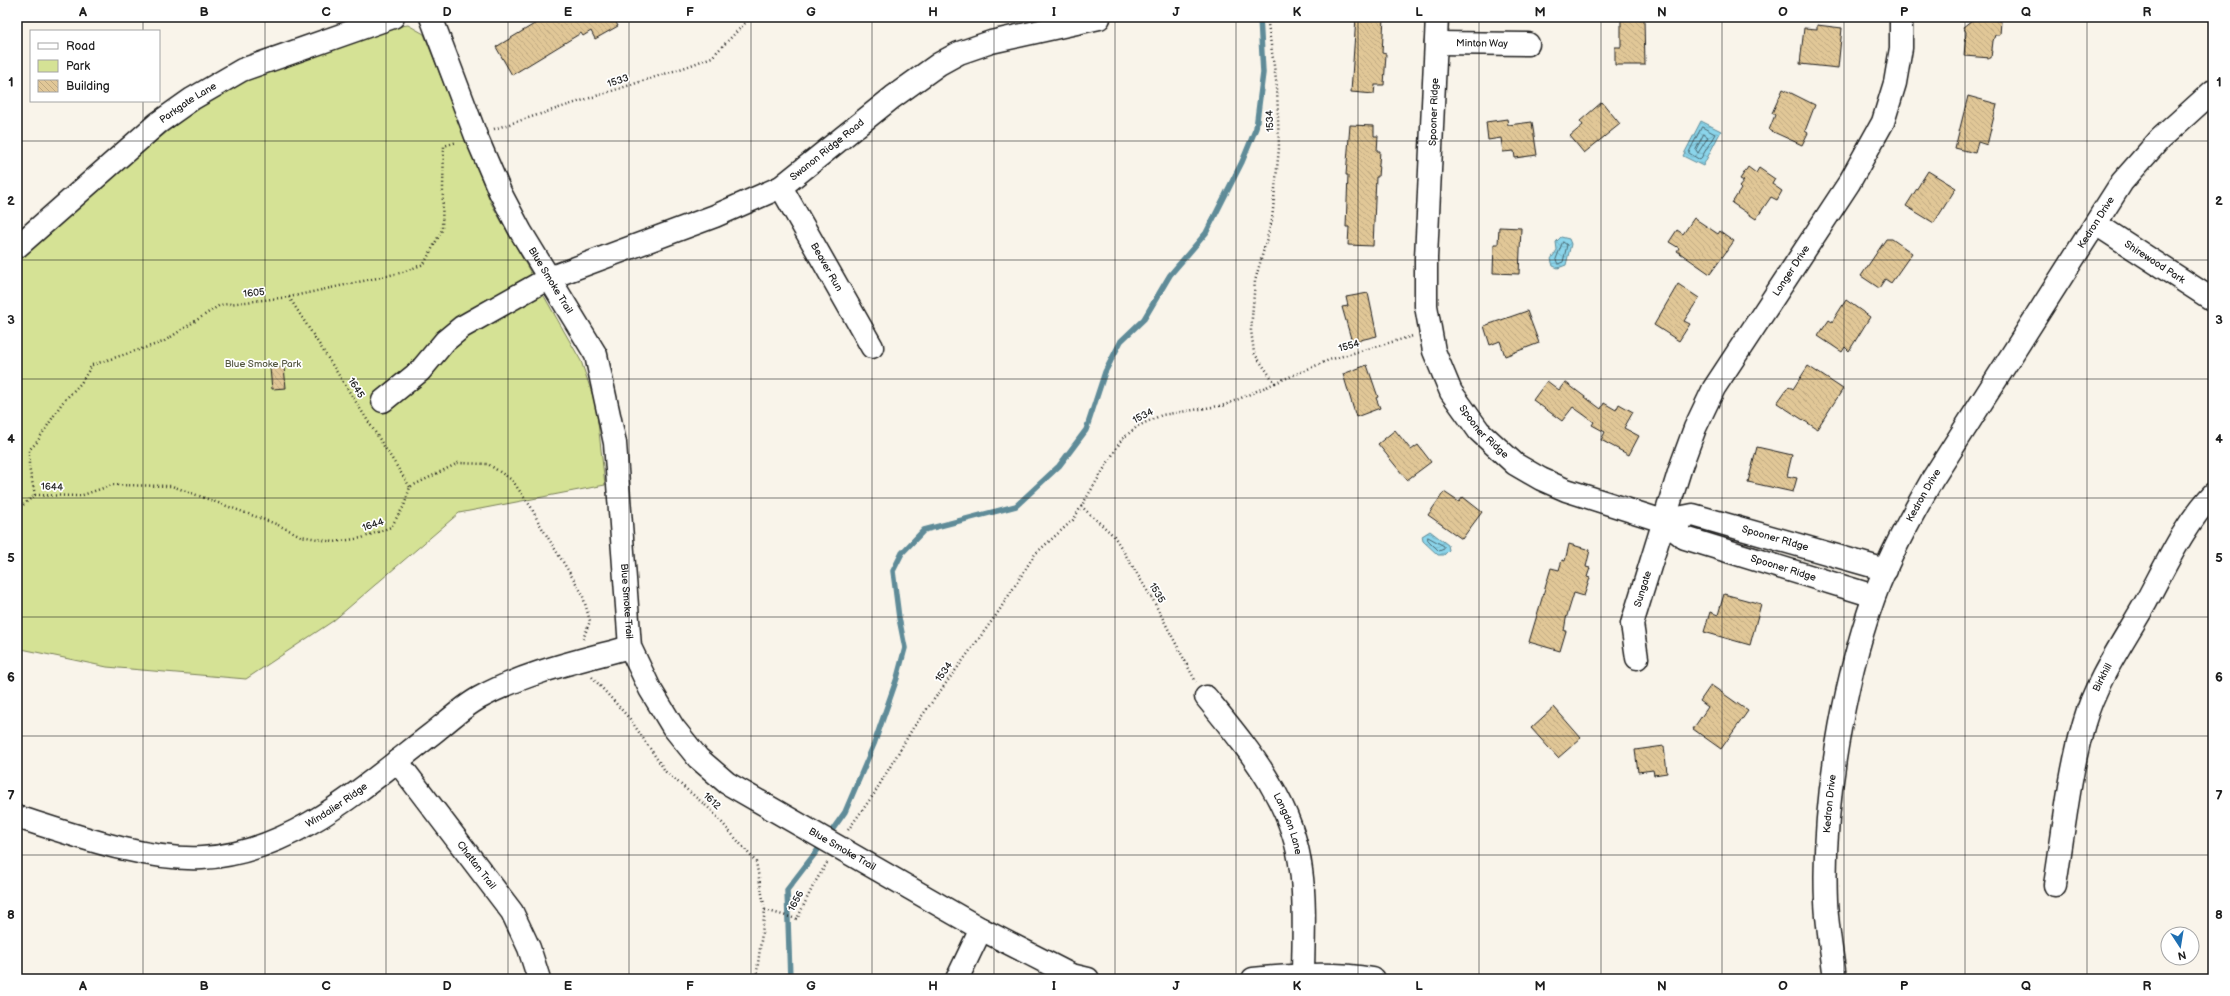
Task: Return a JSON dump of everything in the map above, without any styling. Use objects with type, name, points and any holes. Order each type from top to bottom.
[{"type":"street","name":"Parkgate Lane","points":[[17,246],[158,123],[192,100],[242,70],[393,17]]},
{"type":"street","name":"Blue Smoke Trail","points":[[431,17],[476,136],[500,192],[549,278],[596,355],[610,412],[615,443],[630,647],[661,709],[698,758],[727,783],[981,929],[1071,975],[1088,979]]},
{"type":"street","name":"Spooner Ridge","points":[[1437,17],[1426,258],[1426,306],[1434,351],[1451,392],[1479,431],[1515,464],[1541,479],[1566,490],[1663,520],[1685,538],[1874,596]]},
{"type":"street","name":"Longer Drive","points":[[1663,520],[1695,428],[1714,388],[1849,183],[1883,122],[1902,48],[1902,17]]},
{"type":"street","name":"Swanon Ridge Road","points":[[383,401],[420,371],[445,341],[462,327],[549,278],[650,238],[715,216],[781,187],[893,98],[939,64],[959,53],[991,42],[1099,18]]},
{"type":"street","name":"Minton Way","points":[[1436,43],[1528,44]]},
{"type":"street","name":"Kedron Drive","points":[[1835,979],[1826,901],[1827,838],[1833,774],[1846,701],[1874,596],[1905,528],[1932,480],[2122,182],[2160,139],[2213,91]]},
{"type":"street","name":"Beaver Run","points":[[781,187],[872,347]]},
{"type":"street","name":"Shirewood Park","points":[[2096,224],[2213,300]]},
{"type":"street","name":"Birkhill","points":[[2055,885],[2076,759],[2084,723],[2091,702],[2191,521],[2213,494]]},
{"type":"street","name":"Spooner RIdge","points":[[1663,520],[1693,515],[1886,570]]},
{"type":"street","name":"Sungate","points":[[1637,658],[1632,624],[1663,520]]},
{"type":"street","name":"Windalier Ridge","points":[[17,817],[147,854],[200,858],[230,855],[267,845],[320,818],[478,699],[514,680],[630,647]]},
{"type":"street","name":"Langdon Lane","points":[[1206,697],[1253,755],[1278,795],[1295,836],[1302,870],[1303,976]]},
{"type":"street","name":"Chattan Trail","points":[[397,760],[512,912],[529,948],[539,979]]},
{"type":"street","points":[[957,979],[981,929]]},
{"type":"street","points":[[1253,979],[1352,975],[1373,979]]},
{"type":"path","name":"1533","points":[[476,136],[686,67],[712,57],[751,17]]},
{"type":"path","name":"1534","points":[[814,884],[874,794],[913,728],[997,614],[1035,554],[1073,520],[1122,439],[1138,426],[1162,416],[1225,405],[1276,383],[1254,353],[1251,330],[1255,281],[1272,220],[1279,148],[1277,87],[1267,17]]},
{"type":"path","name":"1605","points":[[34,495],[29,467],[29,450],[37,442],[62,403],[81,383],[92,365],[163,342],[220,305],[289,297],[400,273],[424,264],[442,230],[444,146],[476,136]]},
{"type":"path","name":"1645","points":[[289,297],[410,487]]},
{"type":"path","name":"1554","points":[[1276,383],[1329,360],[1430,331]]},
{"type":"path","points":[[410,487],[458,463],[488,464],[512,480],[531,507],[539,523],[582,593],[590,621],[580,647],[587,659]]},
{"type":"path","name":"1644","points":[[34,495],[80,496],[112,485],[172,486],[276,524],[302,536],[334,542],[362,538],[391,527],[404,506],[410,487]]},
{"type":"path","points":[[17,510],[34,495]]},
{"type":"path","name":"1535","points":[[1081,506],[1114,536],[1153,600],[1189,670],[1206,697]]},
{"type":"path","name":"1612","points":[[587,659],[592,677],[630,719],[666,772],[711,810],[756,862],[765,910],[756,979]]},
{"type":"path","name":"1656","points":[[765,910],[797,919],[814,884]]},
{"type":"green space","name":"Blue Smoke Park","points":[[408,25],[424,34],[491,203],[581,361],[596,405],[605,485],[459,513],[333,621],[246,679],[107,667],[17,648],[17,261],[95,190],[198,107],[240,83],[296,61],[387,28]]},
{"type":"water","points":[[1701,121],[1721,131],[1703,166],[1683,156]]},
{"type":"water","points":[[1561,237],[1569,239],[1571,244],[1566,265],[1558,268],[1553,266],[1551,259],[1557,250],[1556,242]]},
{"type":"water","points":[[1430,531],[1448,545],[1449,550],[1444,555],[1438,555],[1423,541],[1422,536]]},
{"type":"building","points":[[546,17],[617,17],[614,19],[618,26],[595,39],[591,31],[583,36],[581,33],[512,75],[496,47]]},
{"type":"building","points":[[1356,17],[1384,17],[1382,53],[1386,54],[1384,85],[1375,85],[1374,94],[1351,92]]},
{"type":"building","points":[[1976,17],[1991,17],[1991,20],[2001,21],[2000,35],[1995,35],[1991,58],[1964,56],[1966,32],[1963,27]]},
{"type":"building","points":[[1621,19],[1644,19],[1645,65],[1615,65],[1615,47],[1621,47]]},
{"type":"building","points":[[1817,25],[1842,28],[1838,68],[1800,64],[1804,28],[1817,29]]},
{"type":"building","points":[[1783,89],[1815,105],[1805,131],[1808,133],[1802,145],[1769,130],[1775,115],[1772,113]]},
{"type":"building","points":[[1968,96],[1997,104],[1987,145],[1978,142],[1975,153],[1955,148]]},
{"type":"building","points":[[1602,102],[1620,124],[1584,153],[1570,136],[1583,125],[1580,121]]},
{"type":"building","points":[[1507,119],[1508,125],[1532,122],[1537,155],[1515,158],[1514,151],[1503,152],[1501,138],[1488,140],[1486,122]]},
{"type":"building","points":[[1350,125],[1374,126],[1374,136],[1378,136],[1377,151],[1380,151],[1378,177],[1376,177],[1373,246],[1348,245],[1349,227],[1346,227],[1348,175],[1346,175]]},
{"type":"building","points":[[1748,167],[1756,173],[1759,168],[1775,179],[1772,184],[1782,191],[1777,200],[1771,197],[1756,219],[1732,203],[1741,189],[1739,187],[1744,181],[1740,179]]},
{"type":"building","points":[[1928,171],[1956,188],[1934,223],[1906,206]]},
{"type":"building","points":[[1694,218],[1718,234],[1720,231],[1734,241],[1710,274],[1677,251],[1679,248],[1669,242],[1677,230],[1683,234]]},
{"type":"building","points":[[1499,227],[1521,228],[1519,274],[1493,273],[1494,244],[1498,244]]},
{"type":"building","points":[[1886,239],[1892,239],[1912,253],[1891,283],[1885,279],[1879,288],[1861,276]]},
{"type":"building","points":[[1678,284],[1699,298],[1684,321],[1690,324],[1679,341],[1654,325]]},
{"type":"building","points":[[1368,293],[1377,336],[1352,342],[1342,307],[1348,306],[1346,297]]},
{"type":"building","points":[[1846,300],[1870,317],[1849,351],[1845,347],[1842,352],[1818,336],[1829,320],[1832,322]]},
{"type":"building","points":[[1527,311],[1539,343],[1505,356],[1500,341],[1490,345],[1484,326]]},
{"type":"building","points":[[1367,365],[1378,397],[1376,398],[1380,408],[1356,417],[1343,374]]},
{"type":"building","points":[[1808,366],[1843,389],[1817,429],[1777,403],[1789,386],[1793,389]]},
{"type":"building","points":[[284,367],[286,388],[272,389],[270,368]]},
{"type":"building","points":[[1547,381],[1559,390],[1565,382],[1601,409],[1604,403],[1616,410],[1619,404],[1633,412],[1624,428],[1639,436],[1629,455],[1601,440],[1605,432],[1592,425],[1594,422],[1573,407],[1562,421],[1533,400]]},
{"type":"building","points":[[1395,430],[1411,450],[1418,445],[1431,462],[1407,480],[1378,444]]},
{"type":"building","points":[[1757,447],[1792,455],[1787,476],[1797,478],[1793,492],[1748,482]]},
{"type":"building","points":[[1444,492],[1459,502],[1463,497],[1482,512],[1462,539],[1428,515]]},
{"type":"building","points":[[1569,544],[1590,550],[1586,567],[1590,568],[1587,577],[1590,578],[1584,596],[1574,593],[1566,619],[1564,631],[1566,631],[1560,651],[1529,642],[1551,568],[1559,570],[1562,560],[1565,561]]},
{"type":"building","points":[[1724,594],[1761,604],[1750,645],[1704,632],[1710,612],[1718,615]]},
{"type":"building","points":[[1711,685],[1748,711],[1721,749],[1693,729],[1708,707],[1700,701]]},
{"type":"building","points":[[1554,707],[1581,738],[1558,758],[1531,728]]},
{"type":"building","points":[[1664,746],[1667,773],[1654,775],[1653,770],[1638,772],[1635,750]]},
{"type":"waterway","points":[[828,836],[845,812],[874,744],[897,678],[905,648],[899,618],[893,571],[902,553],[924,530],[1016,506],[1059,466],[1086,430],[1105,372],[1121,341],[1144,319],[1170,275],[1206,233],[1242,162],[1256,128],[1263,73],[1260,17]]},
{"type":"waterway","points":[[790,979],[787,890],[823,843]]}]
